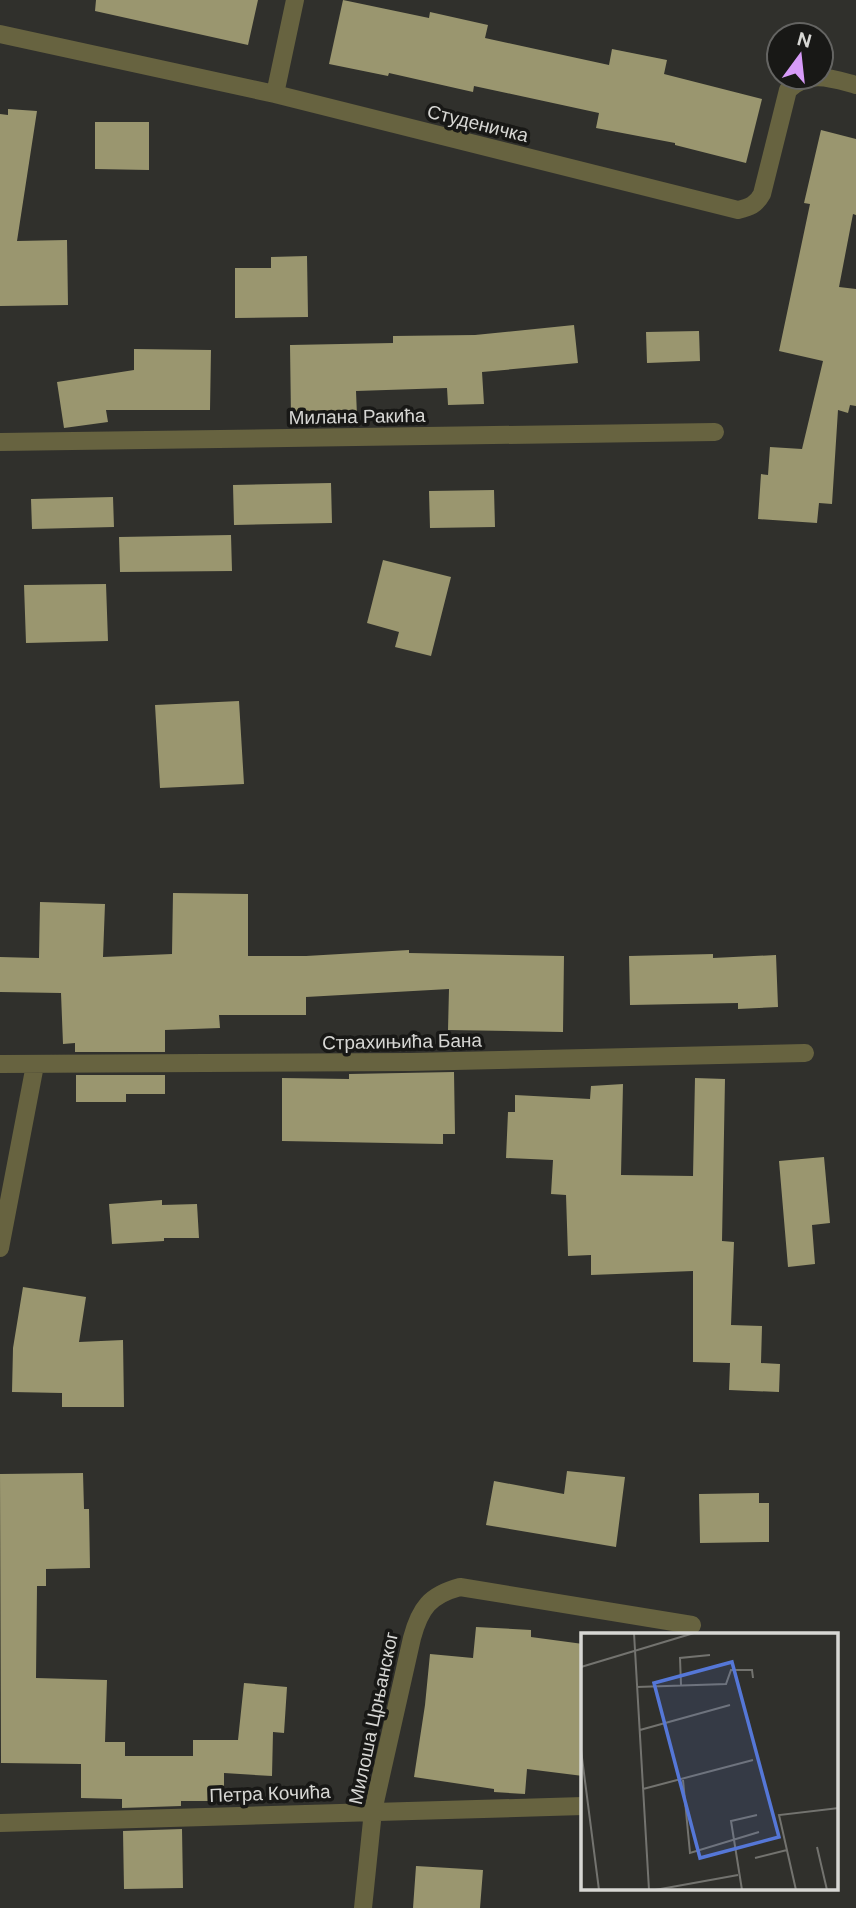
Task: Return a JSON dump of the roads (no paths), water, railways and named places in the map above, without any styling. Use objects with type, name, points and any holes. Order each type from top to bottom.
[{"type":"street","points":[[275,94],[295,0]]},
{"type":"street","name":"Студеничка","points":[[0,34],[275,94],[738,210],[750,208],[758,202],[762,194],[788,90],[799,79],[809,77],[829,78],[856,85]]},
{"type":"street","name":"Милана Ракића","points":[[0,442],[715,432]]},
{"type":"street","name":"Страхињића Бана","points":[[0,1064],[410,1062],[806,1053]]},
{"type":"street","points":[[0,1248],[35,1065]]},
{"type":"street","name":"Милоша Црњанског","points":[[363,1908],[373,1811],[417,1618],[427,1604],[441,1592],[460,1587],[692,1625]]},
{"type":"street","name":"Петра Кочића","points":[[0,1823],[581,1805]]}]
